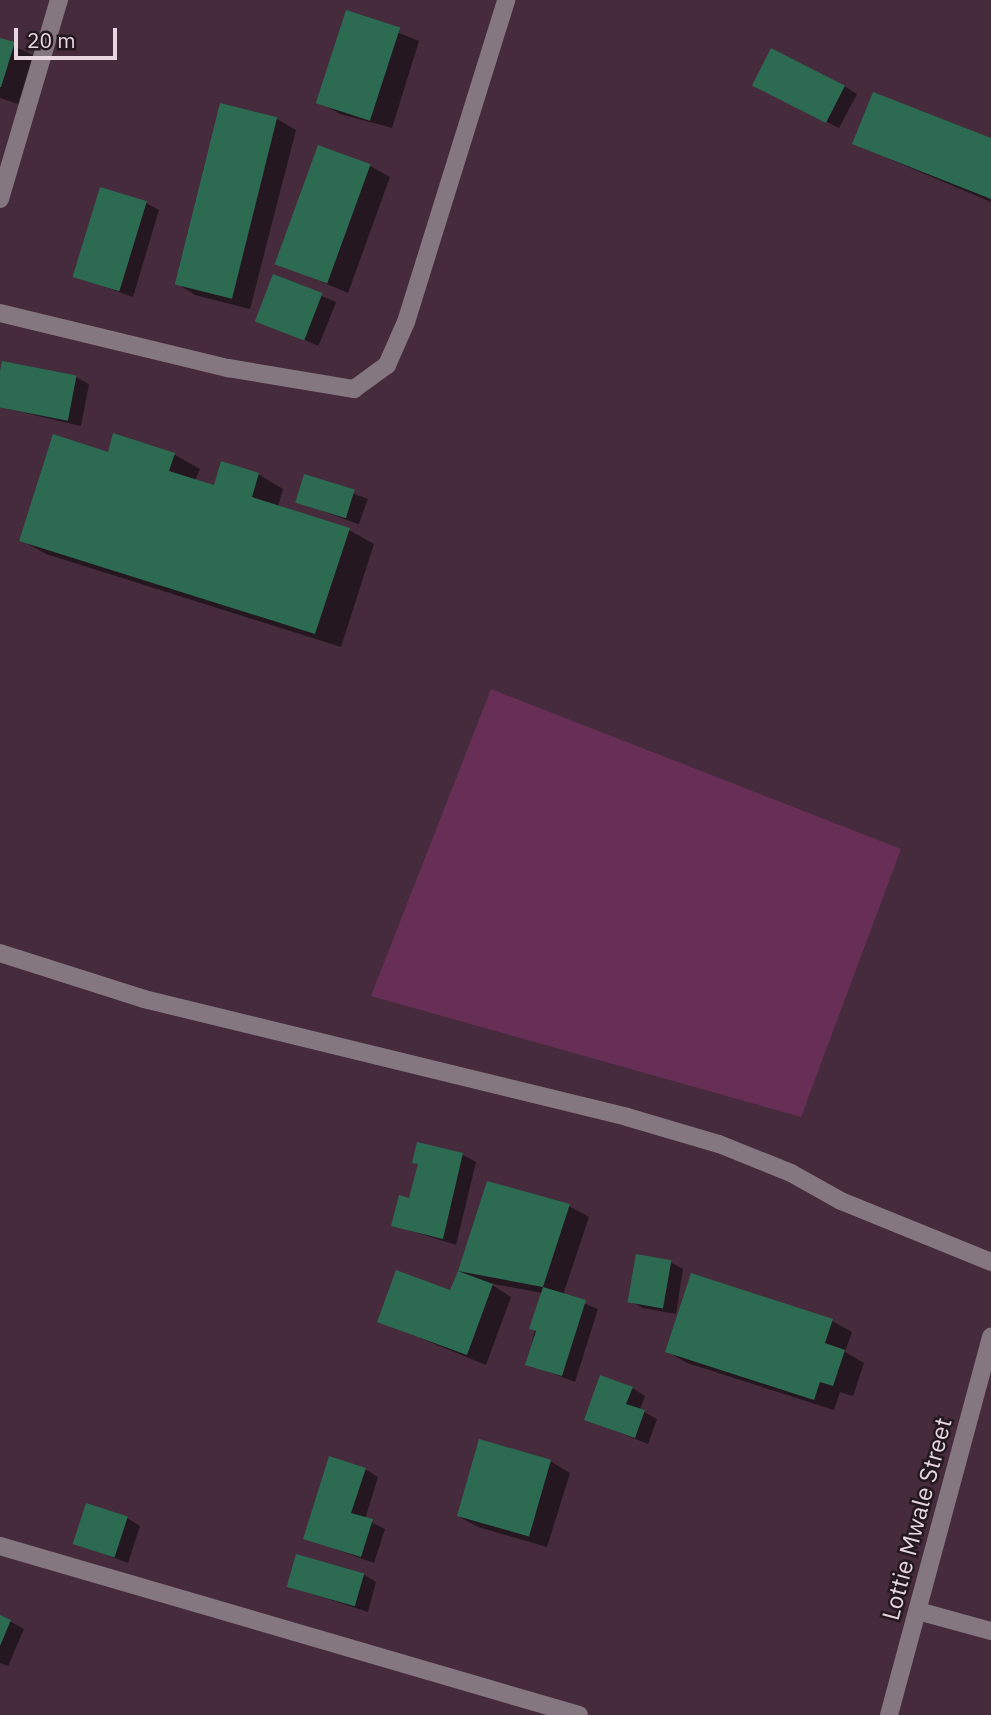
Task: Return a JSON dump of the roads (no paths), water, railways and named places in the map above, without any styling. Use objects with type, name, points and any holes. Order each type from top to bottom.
[{"type":"street","points":[[0,198],[60,0]]},
{"type":"street","points":[[0,313],[228,368],[354,389],[387,365],[406,321],[506,0]]},
{"type":"street","points":[[0,953],[144,999],[626,1116],[719,1144],[791,1172],[886,1221],[991,1262]]},
{"type":"street","name":"Lottie Mwale Street","points":[[889,1715],[991,1336]]},
{"type":"street","points":[[0,1546],[579,1715]]},
{"type":"street","points":[[918,1611],[991,1631]]}]
